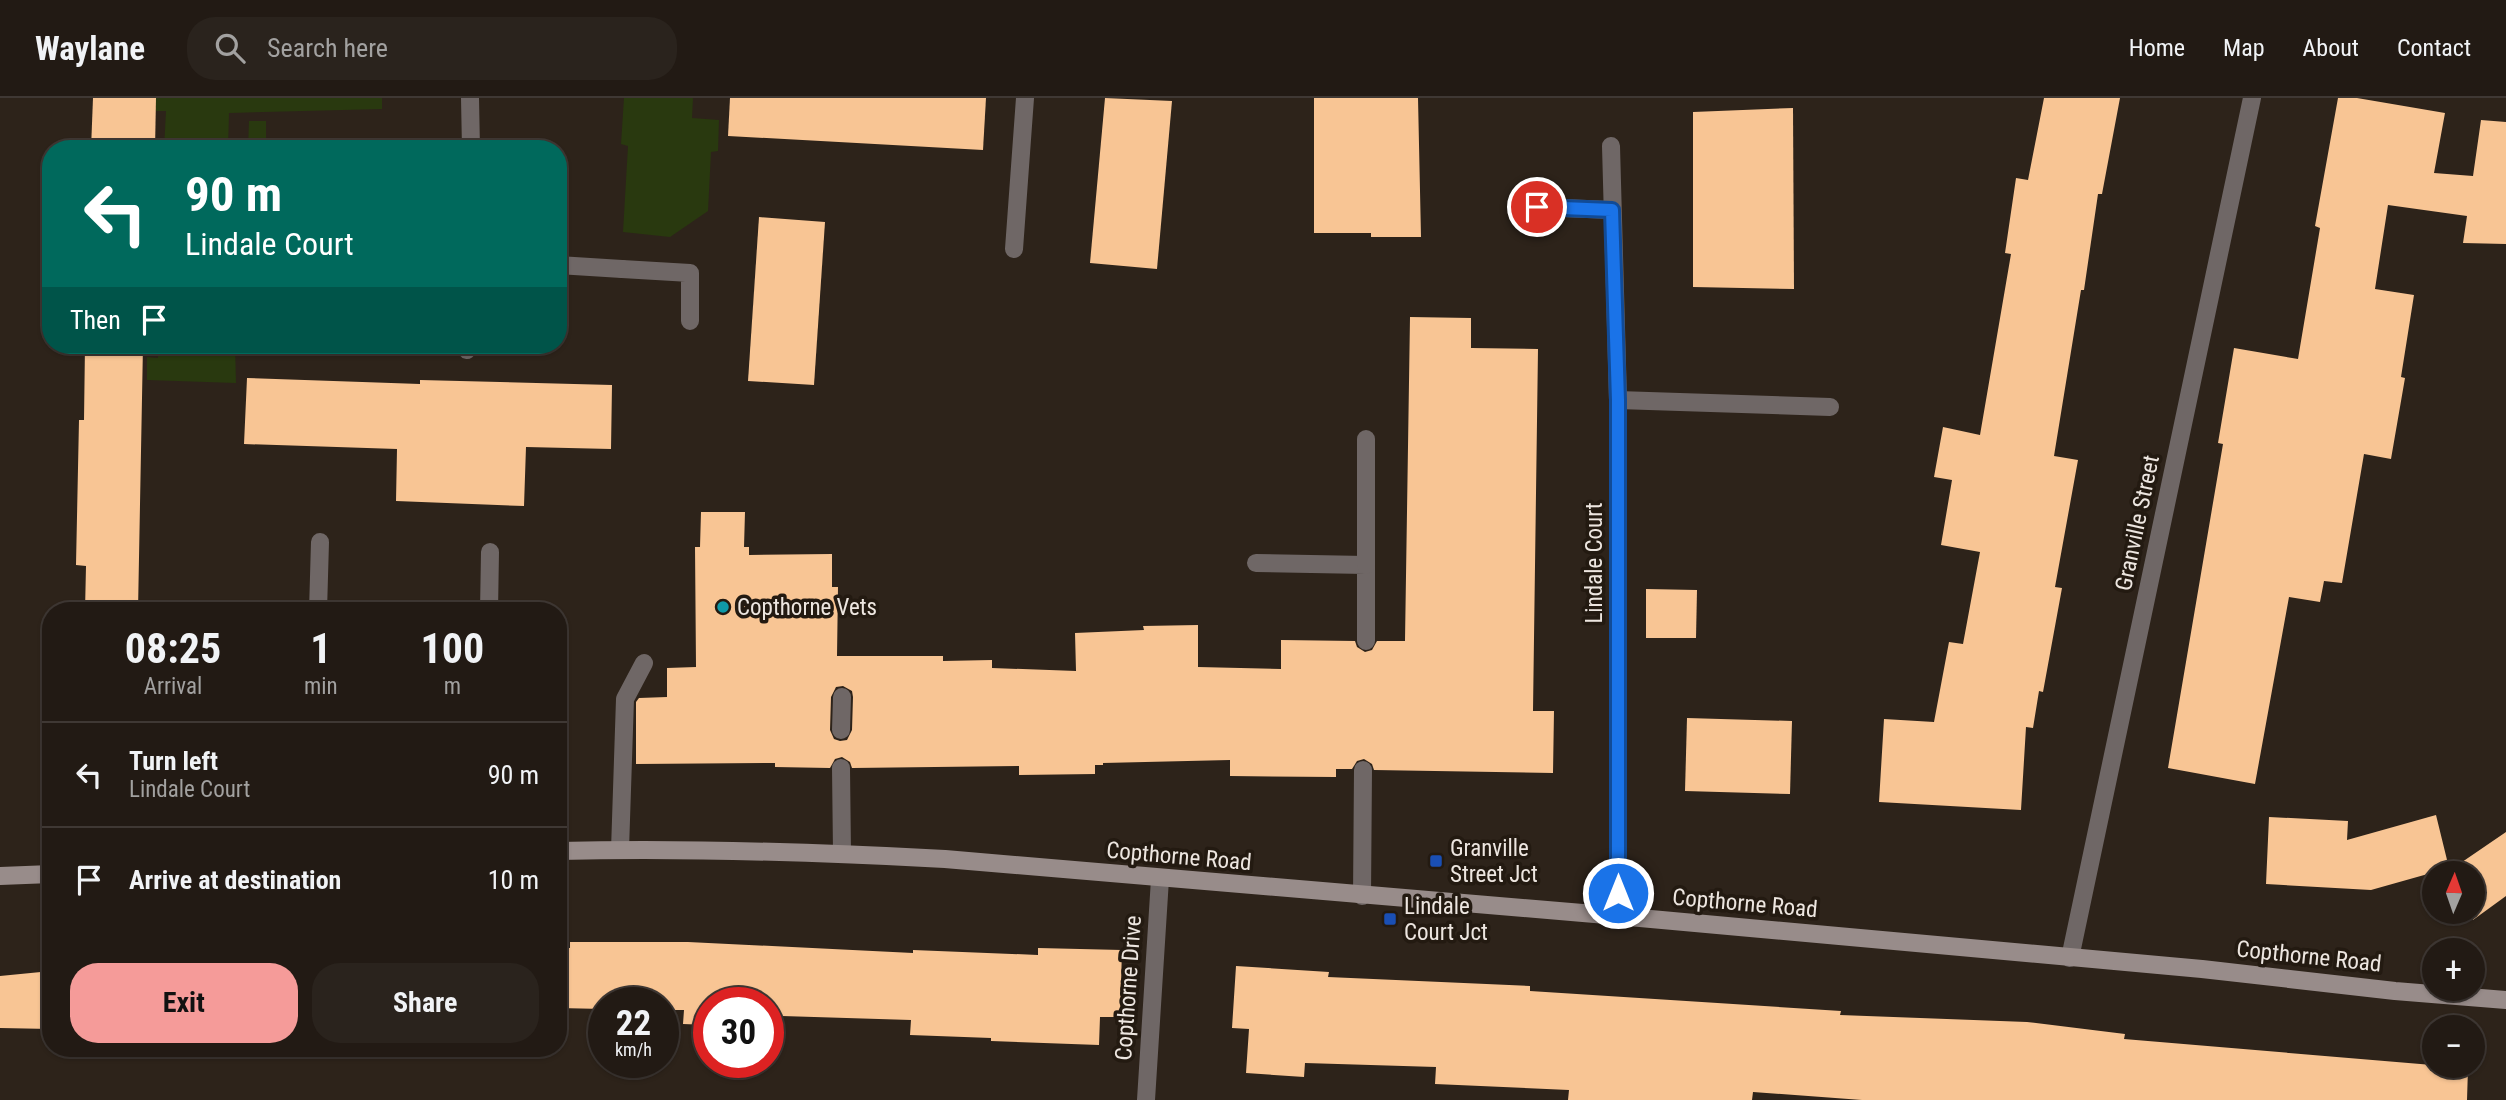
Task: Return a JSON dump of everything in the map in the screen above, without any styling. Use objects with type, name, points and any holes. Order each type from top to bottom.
[{"type":"main road","name":"Copthorne Road","points":[[567,851],[842,853],[945,859],[1618,916],[2202,969],[2506,1000]]},
{"type":"main road","points":[[0,876],[42,874]]},
{"type":"street","points":[[470,98],[471,140]]},
{"type":"street","points":[[1014,249],[1025,98]]},
{"type":"street","name":"Granville Street","points":[[2070,958],[2252,98]]},
{"type":"street","name":"Lindale Court","points":[[1611,146],[1618,400],[1618,916]]},
{"type":"street","points":[[1537,207],[1612,210]]},
{"type":"street","points":[[567,266],[690,273],[690,321]]},
{"type":"street","points":[[1618,400],[1830,407]]},
{"type":"street","points":[[1366,439],[1366,641]]},
{"type":"street","points":[[318,602],[320,542]]},
{"type":"street","points":[[489,602],[490,552]]},
{"type":"street","points":[[1256,564],[1366,565]]},
{"type":"street","points":[[620,850],[625,699],[644,663]]},
{"type":"street","points":[[841,730],[842,697]]},
{"type":"street","points":[[841,768],[842,853]]},
{"type":"street","points":[[1362,896],[1363,770]]},
{"type":"street","name":"Copthorne Drive","points":[[1146,1100],[1160,879]]},
{"type":"green space","points":[[156,98],[382,98],[382,109],[229,113],[228,140],[164,140],[166,111],[156,111]]},
{"type":"green space","points":[[624,98],[693,98],[692,118],[719,120],[718,151],[711,152],[708,211],[670,237],[623,232],[628,146],[621,144]]},
{"type":"green space","points":[[249,121],[266,121],[266,140],[248,140]]},
{"type":"green space","points":[[158,354],[235,354],[236,383],[147,380],[147,357],[158,358]]},
{"type":"building","points":[[93,98],[156,98],[155,140],[91,140]]},
{"type":"building","points":[[730,98],[986,98],[983,150],[728,136]]},
{"type":"building","points":[[1105,98],[1172,101],[1157,269],[1090,263]]},
{"type":"building","points":[[1314,98],[1418,98],[1421,237],[1371,237],[1371,233],[1314,233]]},
{"type":"building","points":[[2044,98],[2120,98],[2102,194],[2098,194],[2054,456],[2078,460],[2055,587],[2062,588],[2043,692],[2039,691],[2033,728],[2026,727],[2021,810],[1879,802],[1884,719],[1934,722],[1949,642],[1963,644],[1980,552],[1941,545],[1952,480],[1934,477],[1943,427],[1980,435],[2011,254],[2005,253],[2016,178],[2028,180]]},
{"type":"building","points":[[2338,98],[2357,98],[2445,113],[2434,173],[2473,176],[2481,120],[2506,122],[2506,244],[2463,243],[2467,216],[2388,205],[2375,289],[2414,295],[2401,377],[2405,378],[2391,459],[2364,454],[2342,583],[2324,581],[2320,602],[2289,597],[2255,784],[2168,768],[2223,444],[2218,443],[2234,348],[2298,359],[2320,228],[2315,226]]},
{"type":"building","points":[[1793,108],[1794,289],[1693,287],[1693,112]]},
{"type":"building","points":[[759,217],[825,222],[814,385],[748,381]]},
{"type":"building","points":[[1410,317],[1471,318],[1471,348],[1538,349],[1533,711],[1554,711],[1553,773],[1374,770],[1372,764],[1364,759],[1357,761],[1352,769],[1336,769],[1336,777],[1230,776],[1230,760],[1103,763],[1095,765],[1095,774],[1019,775],[1019,766],[852,768],[850,762],[842,757],[835,759],[830,768],[775,767],[775,763],[636,764],[636,702],[639,698],[667,697],[667,668],[696,667],[695,547],[700,547],[701,512],[745,512],[744,547],[749,547],[749,555],[832,554],[832,587],[838,587],[837,656],[943,656],[943,661],[992,660],[992,668],[1076,671],[1075,633],[1144,630],[1143,626],[1198,625],[1198,667],[1281,669],[1281,640],[1355,641],[1357,647],[1365,652],[1372,650],[1377,641],[1405,641]],"holes":[[[843,686],[852,691],[852,730],[847,740],[840,741],[834,739],[830,730],[831,697],[836,687]]]},
{"type":"building","points":[[85,354],[143,354],[138,602],[85,602],[86,566],[76,565],[79,420],[84,420]]},
{"type":"building","points":[[247,378],[420,384],[420,380],[612,385],[611,449],[526,447],[524,506],[396,501],[397,449],[244,444]]},
{"type":"building","points":[[1646,589],[1697,590],[1696,638],[1646,638]]},
{"type":"building","points":[[1687,718],[1792,721],[1790,794],[1685,791]]},
{"type":"building","points":[[2436,815],[2447,861],[2422,861],[2422,876],[2371,890],[2266,884],[2269,817],[2348,821],[2347,840]]},
{"type":"building","points":[[2506,832],[2506,896],[2485,911],[2485,861],[2464,861]]},
{"type":"building","points":[[570,942],[688,942],[913,953],[913,950],[1038,955],[1038,948],[1122,950],[1120,1017],[1100,1017],[1099,1045],[991,1041],[991,1038],[910,1035],[911,1020],[784,1016],[784,987],[693,987],[693,1024],[683,1024],[684,1010],[679,1010],[679,987],[588,987],[588,1009],[567,1008],[567,948],[570,948]]},
{"type":"building","points":[[1236,966],[1329,972],[1328,977],[1530,986],[1530,991],[1841,1011],[1840,1015],[2027,1022],[2125,1034],[2124,1039],[2422,1064],[2422,1078],[2468,1078],[2467,1100],[1862,1100],[1753,1092],[1752,1100],[1568,1100],[1569,1090],[1435,1084],[1436,1067],[1305,1063],[1304,1077],[1246,1073],[1249,1029],[1232,1028]]},
{"type":"building","points":[[42,972],[42,1029],[0,1028],[0,976]]},
{"type":"place","name":"Copthorne Vets","points":[[723,607]]},
{"type":"place","name":"Granville Street Jct","points":[[1436,861]]},
{"type":"place","name":"Lindale Court Jct","points":[[1390,919]]},
{"type":"route","points":[[1537,207],[1612,210],[1618,400],[1618,893]]}]
